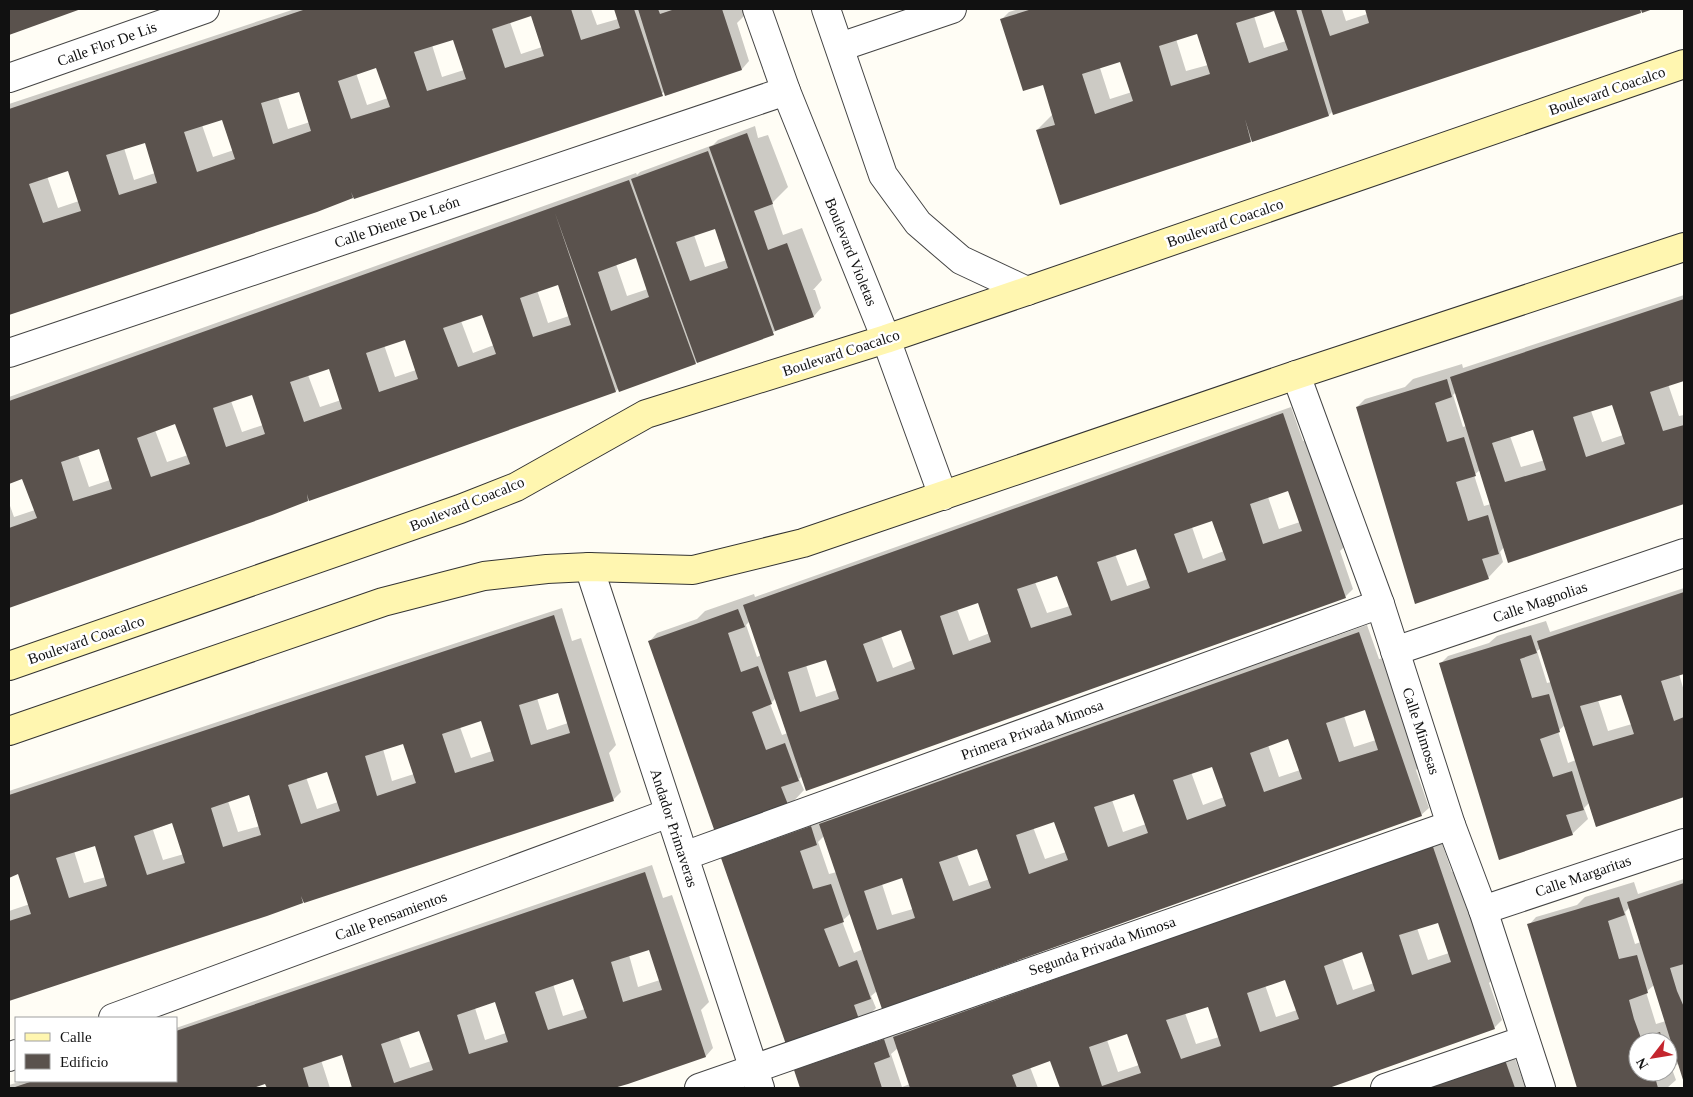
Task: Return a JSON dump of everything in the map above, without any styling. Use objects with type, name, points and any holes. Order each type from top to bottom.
[{"type":"main road","name":"Boulevard Coacalco","points":[[9,666],[370,541],[516,487],[646,414],[1027,291],[1684,64]]},
{"type":"main road","points":[[9,731],[382,602],[484,576],[547,569],[589,567],[693,570],[803,543],[1296,375],[1684,247]]},
{"type":"street","name":"Calle Flor De Lis","points":[[9,78],[205,9]]},
{"type":"street","name":"Boulevard Violetas","points":[[757,9],[786,91],[886,338],[943,496]]},
{"type":"street","points":[[826,9],[883,175],[918,223],[961,260],[1027,291]]},
{"type":"street","points":[[840,47],[952,9]]},
{"type":"street","name":"Calle Diente De León","points":[[9,354],[786,91]]},
{"type":"street","name":"Calle Mimosas","points":[[1296,375],[1380,604],[1451,825],[1483,910],[1541,1088]]},
{"type":"street","name":"Calle Magnolias","points":[[1395,651],[1684,554]]},
{"type":"street","name":"Andador Primaveras","points":[[589,567],[756,1078]]},
{"type":"street","name":"Primera Privada Mimosa","points":[[684,856],[1380,604]]},
{"type":"street","name":"Calle Pensamientos","points":[[116,1017],[670,813]]},
{"type":"street","name":"Segunda Privada Mimosa","points":[[699,1088],[756,1078],[1451,825]]},
{"type":"street","name":"Calle Margaritas","points":[[1483,910],[1684,843]]},
{"type":"street","points":[[1385,1088],[1525,1040]]},
{"type":"building","points":[[9,9],[81,9],[9,35]]},
{"type":"building","points":[[306,9],[571,9],[581,40],[620,28],[614,9],[634,9],[663,96],[354,199],[351,192],[353,198],[317,212],[9,315],[9,109]],"holes":[[[531,16],[544,56],[505,68],[492,29]],[[453,40],[466,79],[427,91],[414,52]],[[376,68],[390,107],[351,119],[338,81]],[[299,92],[311,131],[273,144],[261,103]],[[222,120],[235,159],[197,172],[184,132]],[[145,143],[157,183],[119,195],[106,155]],[[68,171],[81,211],[43,223],[29,184]]]},
{"type":"building","points":[[638,9],[658,9],[660,14],[675,9],[722,9],[742,70],[665,96]]},
{"type":"building","points":[[1032,9],[1296,9],[1329,116],[1252,142],[1245,119],[1251,142],[1060,205],[1036,130],[1055,125],[1043,85],[1023,91],[1000,19]],"holes":[[[1274,11],[1288,50],[1249,63],[1236,23]],[[1197,34],[1210,74],[1171,86],[1159,46]],[[1120,62],[1133,101],[1095,114],[1082,74]]]},
{"type":"building","points":[[1301,9],[1321,9],[1330,36],[1369,23],[1365,9],[1640,9],[1641,13],[1333,115]]},
{"type":"building","points":[[1641,9],[1653,9],[1642,13]]},
{"type":"building","points":[[747,133],[773,204],[754,211],[768,250],[787,243],[814,317],[775,331],[709,147]]},
{"type":"building","points":[[708,151],[774,335],[697,363],[631,179]],"holes":[[[715,229],[728,268],[690,281],[676,242]]]},
{"type":"building","points":[[629,180],[696,364],[619,392],[555,213],[616,392],[309,501],[307,494],[308,501],[272,515],[9,608],[9,528],[37,518],[22,479],[9,484],[9,401]],"holes":[[[636,258],[649,297],[611,311],[598,272]],[[558,285],[571,325],[533,337],[520,298]],[[482,315],[496,354],[458,367],[443,328]],[[405,340],[418,379],[379,392],[366,353]],[[329,369],[342,409],[304,422],[290,382]],[[252,395],[265,434],[226,447],[213,408]],[[175,424],[190,464],[151,477],[137,438]],[[99,449],[112,489],[73,501],[61,462]]]},
{"type":"building","points":[[1684,299],[1684,381],[1650,392],[1663,431],[1684,425],[1684,504],[1508,563],[1450,377]],"holes":[[[1612,405],[1625,444],[1586,457],[1573,417]],[[1533,430],[1546,470],[1505,482],[1492,443]]]},
{"type":"building","points":[[1447,379],[1452,397],[1435,403],[1447,442],[1464,437],[1476,476],[1456,482],[1468,521],[1488,515],[1499,554],[1482,559],[1489,579],[1415,604],[1356,407]]},
{"type":"building","points":[[1283,413],[1346,598],[806,791],[743,605]],"holes":[[[1288,491],[1302,531],[1263,544],[1250,504]],[[1212,521],[1226,560],[1188,573],[1174,534]],[[1136,549],[1150,588],[1111,601],[1097,562]],[[1057,576],[1072,615],[1031,628],[1017,589]],[[978,603],[991,642],[953,655],[940,616]],[[901,630],[915,669],[877,682],[863,644]],[[826,660],[839,699],[800,712],[788,672]]]},
{"type":"building","points":[[1684,592],[1684,674],[1661,681],[1674,721],[1684,717],[1684,797],[1596,827],[1537,641]],"holes":[[[1621,695],[1634,734],[1593,746],[1580,706]]]},
{"type":"building","points":[[738,609],[745,627],[728,633],[741,672],[758,666],[772,704],[752,712],[766,750],[785,743],[799,781],[781,787],[789,807],[716,835],[648,641]]},
{"type":"building","points":[[554,615],[614,801],[304,903],[301,896],[303,903],[267,916],[9,1001],[9,921],[31,914],[18,874],[9,878],[9,795]],"holes":[[[558,693],[570,733],[531,745],[519,705]],[[481,721],[494,761],[455,773],[442,734]],[[403,744],[416,783],[377,796],[365,756]],[[327,772],[340,811],[301,824],[288,785]],[[249,795],[261,835],[223,847],[211,808]],[[172,823],[185,863],[147,875],[134,836]],[[95,846],[107,886],[69,898],[56,858]]]},
{"type":"building","points":[[1359,632],[1422,816],[882,1009],[819,824]],"holes":[[[1365,710],[1378,750],[1339,762],[1326,723]],[[1288,739],[1302,779],[1264,792],[1250,753]],[[1212,767],[1226,806],[1187,820],[1173,780]],[[1134,794],[1148,833],[1108,847],[1094,807]],[[1054,822],[1068,860],[1029,874],[1016,835]],[[977,849],[991,888],[953,901],[939,862]],[[902,878],[915,918],[877,930],[864,891]]]},
{"type":"building","points":[[1531,635],[1537,653],[1520,659],[1532,698],[1549,694],[1560,732],[1540,739],[1553,777],[1572,771],[1584,810],[1566,815],[1573,835],[1499,860],[1439,663]]},
{"type":"building","points":[[811,826],[817,845],[800,851],[813,889],[831,884],[844,922],[824,929],[839,967],[857,960],[871,999],[854,1005],[861,1025],[789,1053],[721,858]]},
{"type":"building","points":[[1432,844],[1495,1029],[1329,1088],[1060,1088],[1050,1061],[1012,1075],[1017,1088],[910,1088],[893,1037]],"holes":[[[1438,923],[1451,962],[1412,975],[1399,935]],[[1362,952],[1375,991],[1337,1005],[1324,966]],[[1285,980],[1299,1019],[1260,1032],[1247,993]],[[1208,1007],[1221,1046],[1181,1059],[1166,1020]],[[1127,1034],[1141,1073],[1102,1086],[1089,1047]]]},
{"type":"building","points":[[645,872],[706,1057],[614,1088],[352,1088],[342,1055],[303,1068],[309,1088],[267,1088],[265,1084],[253,1088],[12,1088],[30,1082],[178,1082],[178,1030]],"holes":[[[649,950],[662,990],[623,1002],[611,962]],[[573,979],[587,1018],[548,1030],[535,992]],[[495,1002],[508,1042],[469,1054],[457,1015]],[[419,1031],[433,1070],[394,1083],[381,1044]]]},
{"type":"building","points":[[1684,883],[1684,964],[1670,968],[1684,1007],[1684,1083],[1678,1064],[1678,1032],[1668,1032],[1627,902]]},
{"type":"building","points":[[1619,897],[1625,915],[1608,921],[1619,959],[1637,955],[1648,993],[1629,1000],[1639,1032],[1628,1032],[1628,1082],[1656,1082],[1658,1088],[1577,1088],[1527,924]]},
{"type":"building","points":[[884,1039],[890,1057],[874,1063],[882,1088],[800,1088],[794,1070]]},
{"type":"building","points":[[1504,1057],[1515,1088],[1417,1088]]}]
